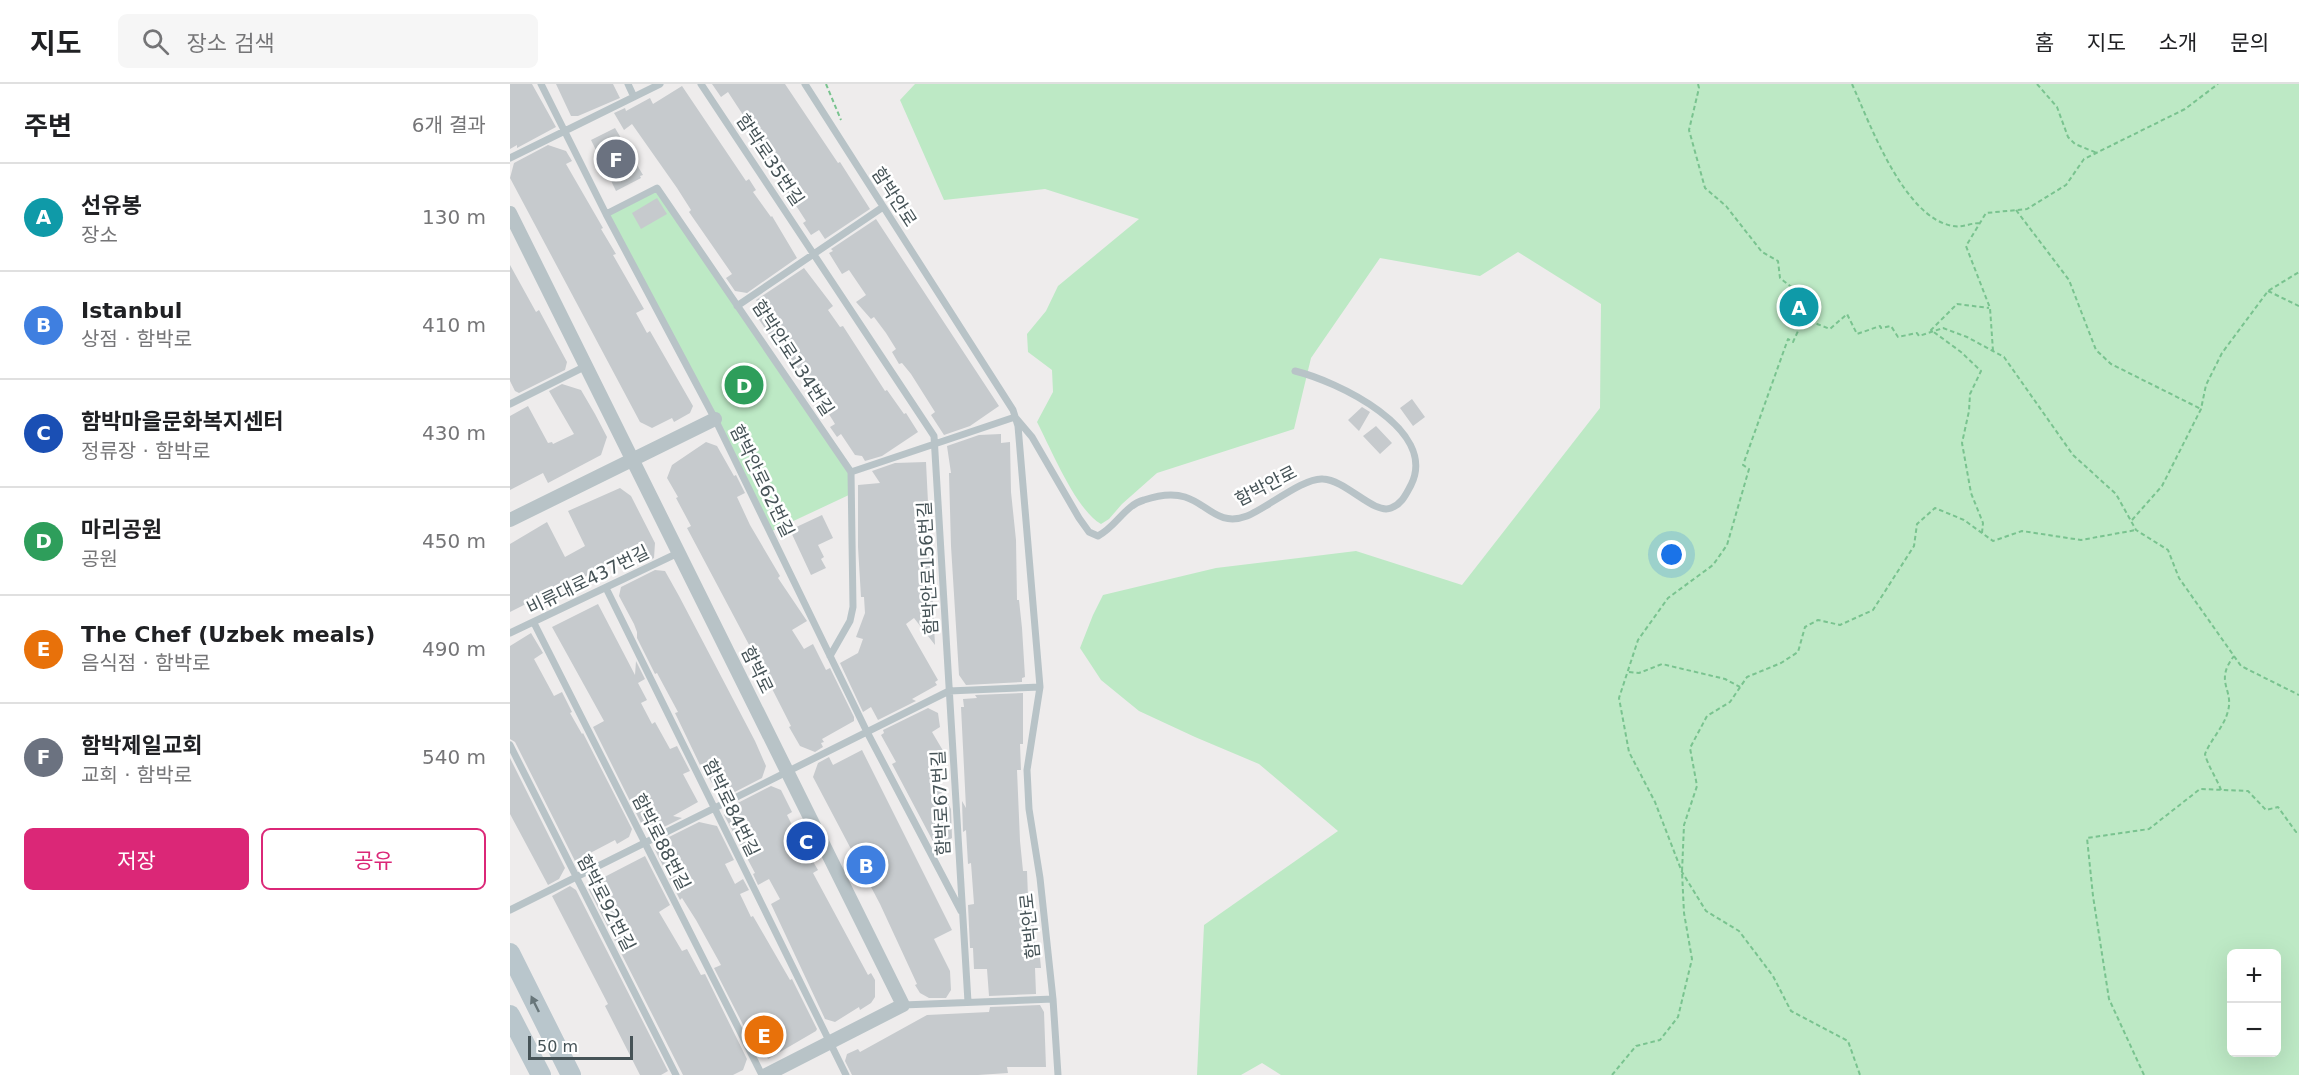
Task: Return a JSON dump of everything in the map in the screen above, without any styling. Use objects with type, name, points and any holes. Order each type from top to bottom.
[{"type":"main road","points":[[510,953],[571,1075]]},
{"type":"main road","points":[[510,1015],[541,1075]]},
{"type":"street","name":"함박로","points":[[510,213],[903,1005]]},
{"type":"street","points":[[510,520],[715,419]]},
{"type":"street","points":[[766,1075],[903,1005]]},
{"type":"lane","name":"함박안로62번길","points":[[541,84],[606,214],[715,419],[867,732]]},
{"type":"lane","points":[[628,84],[634,97]]},
{"type":"lane","points":[[510,158],[660,84]]},
{"type":"lane","name":"함박로35번길","points":[[701,84],[813,254]]},
{"type":"lane","name":"함박안로","points":[[805,84],[1013,410],[1015,417],[1020,449],[1040,687],[1028,780],[1029,809],[1040,878],[1053,999],[1058,1075]]},
{"type":"lane","points":[[606,214],[657,188],[737,306]]},
{"type":"lane","name":"함박안로134번길","points":[[851,472],[737,306],[883,207]]},
{"type":"lane","points":[[813,254],[934,436],[936,444]]},
{"type":"lane","points":[[511,401],[586,366]]},
{"type":"lane","name":"함박안로","points":[[1015,417],[1032,437],[1079,518],[1089,532],[1098,536],[1108,531],[1128,509],[1142,500],[1163,496],[1185,497],[1212,514],[1229,520],[1246,517],[1305,482],[1321,478],[1336,481],[1378,509],[1390,509],[1403,500],[1413,481],[1416,465],[1411,446],[1396,427],[1377,409],[1334,384],[1295,371]]},
{"type":"lane","points":[[830,656],[850,621],[853,607],[851,472],[1015,417]]},
{"type":"lane","name":"함박안로156번길","points":[[936,444],[949,691]]},
{"type":"lane","name":"비류대로437번길","points":[[510,633],[678,553]]},
{"type":"lane","name":"함박로84번길","points":[[606,588],[846,1075]]},
{"type":"lane","name":"함박로88번길","points":[[534,623],[762,1075]]},
{"type":"lane","points":[[510,910],[949,691],[1040,687]]},
{"type":"lane","name":"함박로67번길","points":[[949,691],[968,1002]]},
{"type":"lane","name":"함박로67번길","points":[[867,732],[963,914]]},
{"type":"lane","name":"함박로92번길","points":[[510,745],[676,1075]]},
{"type":"lane","points":[[903,1005],[1053,999]]},
{"type":"path","points":[[826,84],[842,120],[832,127]]},
{"type":"path","points":[[1698,84],[1689,130],[1705,188],[1726,206],[1762,252],[1778,261],[1780,278],[1799,293],[1798,307],[1804,318],[1830,328],[1847,314],[1857,334],[1880,326],[1881,328],[1891,326],[1898,337],[1917,333],[1919,336],[1943,328],[1967,337],[2004,357],[2073,455],[2116,494],[2136,530],[2168,550],[2179,578],[2241,666],[2299,695]]},
{"type":"path","points":[[1852,84],[1884,156],[1921,208],[1952,226],[1980,223]]},
{"type":"path","points":[[2037,84],[2057,106],[2068,137],[2075,144],[2097,153]]},
{"type":"path","points":[[1993,351],[1990,308],[1966,246],[1986,213],[2027,209],[2066,185],[2084,159],[2185,109],[2218,84]]},
{"type":"path","points":[[2016,210],[2069,280],[2099,355],[2111,364],[2201,409]]},
{"type":"path","points":[[2131,522],[2162,486],[2201,409],[2206,385],[2214,366],[2268,291],[2299,272]]},
{"type":"path","points":[[2268,291],[2299,306]]},
{"type":"path","points":[[1933,332],[1931,330],[1957,304],[1990,308]]},
{"type":"path","points":[[1804,318],[1793,342],[1788,339],[1743,465],[1749,469],[1727,545],[1713,565],[1668,598],[1638,640],[1619,698],[1629,752],[1654,802],[1682,872],[1706,911],[1739,931],[1773,976],[1791,1011],[1848,1041],[1860,1075]]},
{"type":"path","points":[[1933,332],[1981,371],[1970,394],[1962,443],[1971,493],[1983,523],[1982,533]]},
{"type":"path","points":[[1612,1075],[1636,1046],[1660,1040],[1678,1017],[1692,959],[1684,913],[1682,872],[1684,825],[1697,786],[1690,748],[1707,716],[1730,702],[1747,677],[1781,663],[1798,652],[1805,627],[1818,620],[1840,625],[1873,610],[1914,546],[1917,524],[1935,508],[1964,520],[1993,541],[2022,531],[2081,540],[2136,530]]},
{"type":"path","points":[[2221,790],[2214,772],[2206,761],[2205,754],[2228,712],[2224,678],[2226,668],[2234,656]]},
{"type":"path","points":[[1628,672],[1639,673],[1662,664],[1725,679],[1740,687]]},
{"type":"path","points":[[2144,1075],[2109,999],[2093,896],[2087,838],[2149,829],[2200,789],[2248,791],[2266,810],[2278,807],[2296,832],[2299,832]]},
{"type":"green space","points":[[915,84],[2299,84],[2299,1075],[1281,1075],[1262,1063],[1241,1075],[1197,1075],[1204,925],[1338,831],[1259,764],[1139,711],[1101,680],[1080,648],[1103,595],[1216,568],[1356,551],[1462,585],[1600,408],[1601,304],[1518,252],[1480,276],[1380,258],[1311,358],[1294,429],[1157,473],[1101,524],[1082,506],[1073,493],[1037,422],[1053,392],[1052,370],[1028,352],[1027,334],[1046,311],[1058,286],[1139,219],[1045,189],[944,200],[900,100]]},
{"type":"green space","points":[[657,188],[851,472],[851,494],[770,532],[606,214]]},
{"type":"building","points":[[510,84],[532,84],[556,127],[517,148],[517,145],[510,149]]},
{"type":"building","points":[[556,84],[613,84],[620,98],[578,116],[571,116]]},
{"type":"building","points":[[712,84],[785,84],[870,209],[825,239],[819,230],[811,235],[803,223],[806,221],[741,121],[745,118],[728,92],[721,97]]},
{"type":"building","points":[[682,86],[746,181],[749,179],[756,190],[753,192],[772,216],[797,258],[747,293],[735,291],[726,278],[732,274],[689,212],[691,210],[677,188],[632,124],[624,130],[614,113],[625,108],[626,111],[650,98],[653,104]]},
{"type":"building","points":[[615,128],[643,175],[616,191],[591,140]]},
{"type":"building","points":[[548,145],[566,151],[572,161],[566,164],[603,228],[601,229],[616,254],[613,255],[644,309],[636,313],[647,333],[650,331],[693,406],[690,413],[674,422],[672,418],[652,428],[640,422],[510,178],[514,163]]},
{"type":"building","points":[[657,198],[667,214],[641,229],[632,213]]},
{"type":"building","points":[[876,219],[999,406],[970,426],[944,435],[931,415],[935,412],[911,374],[902,363],[899,364],[892,352],[896,349],[886,333],[874,317],[871,319],[856,302],[866,295],[849,270],[842,274],[829,253],[833,251],[831,249]]},
{"type":"building","points":[[510,265],[536,312],[539,310],[567,362],[565,370],[519,393],[515,391],[510,381]]},
{"type":"building","points":[[804,268],[833,306],[828,310],[840,327],[843,326],[885,391],[887,390],[904,414],[906,413],[918,432],[882,456],[865,461],[862,456],[855,455],[841,434],[837,437],[830,427],[835,424],[815,393],[812,395],[797,372],[795,374],[784,358],[787,356],[773,334],[770,336],[756,315],[763,310],[756,300]]},
{"type":"building","points":[[562,384],[581,390],[595,414],[607,437],[601,455],[548,483],[543,473],[510,490],[510,416],[528,406],[548,443],[553,444],[574,434],[549,391]]},
{"type":"building","points":[[1412,399],[1425,417],[1413,426],[1400,408]]},
{"type":"building","points":[[1362,407],[1370,412],[1359,431],[1348,420]]},
{"type":"building","points":[[1376,426],[1392,443],[1380,454],[1363,436]]},
{"type":"building","points":[[1001,434],[1001,443],[1010,442],[1017,600],[1019,600],[1022,628],[1025,677],[1022,678],[1022,682],[966,685],[959,675],[951,546],[949,473],[951,473],[947,446],[979,435]]},
{"type":"building","points":[[706,442],[717,446],[734,476],[736,475],[745,493],[737,497],[750,525],[780,576],[778,578],[807,621],[792,630],[804,649],[813,644],[826,670],[830,668],[854,717],[854,721],[822,739],[823,747],[815,752],[800,746],[789,727],[791,726],[764,673],[687,528],[691,526],[667,478],[672,465]]},
{"type":"building","points":[[926,462],[935,645],[914,618],[906,624],[938,680],[935,682],[937,685],[912,699],[916,701],[878,720],[871,707],[863,712],[840,663],[858,653],[863,639],[856,637],[865,613],[864,597],[861,597],[858,547],[858,485],[880,483],[872,471],[895,463]]},
{"type":"building","points":[[620,488],[631,496],[655,543],[654,558],[639,565],[631,549],[605,566],[541,600],[540,597],[510,612],[510,544],[547,522],[565,557],[585,546],[568,511]]},
{"type":"building","points":[[822,515],[833,538],[818,545],[826,568],[811,575],[790,530]]},
{"type":"building","points":[[655,570],[665,571],[766,766],[762,778],[729,795],[720,779],[712,783],[700,765],[675,713],[678,712],[657,673],[655,674],[637,638],[634,624],[619,596],[621,587]]},
{"type":"building","points":[[598,604],[635,675],[636,661],[645,679],[638,683],[647,700],[641,703],[652,724],[655,722],[670,749],[677,746],[690,771],[683,774],[698,802],[673,816],[682,818],[658,830],[641,823],[593,727],[604,721],[552,627]]},
{"type":"building","points":[[531,633],[543,653],[534,659],[554,696],[562,692],[572,712],[570,713],[583,733],[632,829],[629,837],[617,844],[615,840],[575,861],[515,742],[510,739],[510,646]]},
{"type":"building","points":[[1023,693],[1021,770],[1017,770],[1020,841],[1023,871],[1027,871],[1028,897],[1032,897],[1035,948],[1039,948],[1041,968],[1035,968],[1036,994],[989,996],[987,969],[974,969],[973,948],[970,948],[968,905],[974,904],[966,830],[963,832],[962,801],[966,808],[961,707],[964,707],[963,699],[977,698],[975,695]]},
{"type":"building","points":[[928,708],[938,713],[940,727],[932,732],[945,754],[936,759],[942,769],[932,774],[951,809],[952,838],[936,847],[892,764],[896,762],[881,735],[884,733],[883,730]]},
{"type":"building","points":[[862,750],[952,930],[934,939],[950,971],[951,990],[946,998],[929,998],[920,993],[915,985],[917,984],[880,904],[813,777],[818,763],[829,757],[833,765]]},
{"type":"building","points":[[510,758],[565,868],[559,879],[548,885],[510,814]]},
{"type":"building","points":[[771,786],[781,790],[792,812],[787,815],[818,870],[813,873],[868,975],[871,973],[875,980],[875,997],[871,1003],[860,1010],[859,1007],[835,1022],[825,1019],[771,904],[780,899],[769,879],[758,885],[753,874],[755,873],[724,815],[728,808]]},
{"type":"building","points":[[699,822],[717,826],[734,860],[725,864],[735,884],[743,879],[749,890],[740,894],[751,917],[753,916],[790,980],[792,979],[817,1029],[768,1059],[763,1049],[757,1052],[714,968],[721,965],[696,920],[682,898],[680,900],[655,850],[668,843],[665,839]]},
{"type":"building","points":[[645,856],[670,905],[659,912],[682,951],[687,949],[701,975],[705,974],[747,1059],[743,1070],[733,1075],[683,1075],[587,886]]},
{"type":"building","points":[[570,886],[576,890],[668,1071],[661,1075],[640,1075],[605,1006],[608,1004],[552,896]]},
{"type":"building","points":[[1040,1005],[1044,1012],[1046,1067],[1007,1067],[1008,1073],[978,1075],[852,1075],[845,1061],[847,1054],[858,1049],[860,1052],[927,1015],[989,1012],[990,1007]]},
{"type":"place","name":"함박제일교회","points":[[616,159]]},
{"type":"place","name":"선유봉","points":[[1799,307]]},
{"type":"place","name":"마리공원","points":[[744,385]]},
{"type":"place","name":"함박마을문화복지센터","points":[[806,841]]},
{"type":"place","name":"Istanbul","points":[[866,865]]},
{"type":"place","name":"The Chef (Uzbek meals)","points":[[764,1035]]}]
